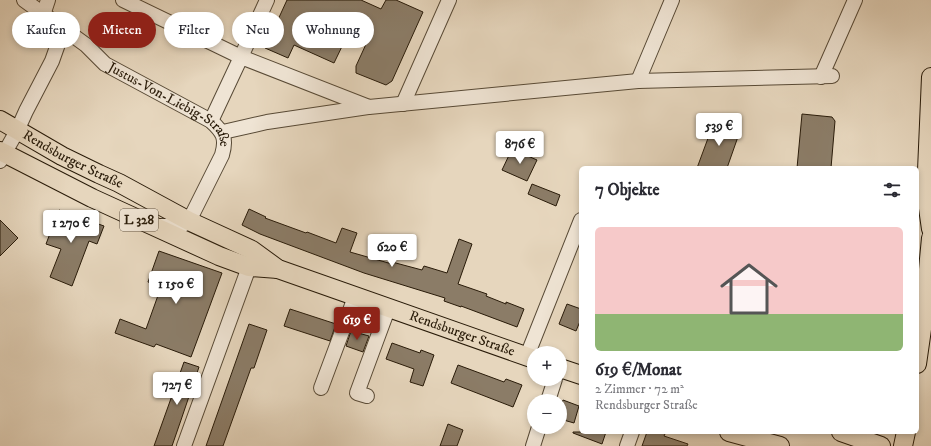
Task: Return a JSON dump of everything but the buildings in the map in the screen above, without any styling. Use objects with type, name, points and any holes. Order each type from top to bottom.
[{"type":"main road","points":[[931,77],[928,194],[931,229]]},
{"type":"main road","name":"L 328","points":[[0,120],[17,131]]},
{"type":"main road","name":"Rendsburger Straße","points":[[17,131],[68,159],[119,183],[189,221],[252,250],[278,269]]},
{"type":"main road","name":"Rendsburger Straße","points":[[2,155],[151,226],[249,267],[278,269],[527,357]]},
{"type":"main road","points":[[919,219],[928,194]]},
{"type":"main road","points":[[919,350],[931,238]]},
{"type":"main road","points":[[567,370],[579,374]]},
{"type":"main road","points":[[736,434],[780,446]]},
{"type":"main road","points":[[848,434],[877,442]]},
{"type":"main road","points":[[903,446],[906,434]]},
{"type":"street","name":"Justus-Von-Liebig-Straße","points":[[24,0],[39,12]]},
{"type":"street","points":[[44,12],[48,0]]},
{"type":"street","points":[[124,0],[241,57],[369,107]]},
{"type":"street","points":[[211,121],[267,0]]},
{"type":"street","points":[[403,104],[449,0]]},
{"type":"street","points":[[223,132],[267,122],[369,107],[638,81],[826,77],[855,0]]},
{"type":"street","points":[[638,81],[668,1]]},
{"type":"street","name":"Justus-Von-Liebig-Straße","points":[[80,41],[105,64],[211,121],[223,132],[225,146],[222,154],[189,221]]},
{"type":"street","points":[[17,131],[57,48]]},
{"type":"street","name":"Rendsburger Straße","points":[[2,155],[17,131]]},
{"type":"street","points":[[189,221],[193,235],[203,249]]},
{"type":"street","name":"Rendsburger Straße","points":[[151,226],[181,226],[189,221]]},
{"type":"street","points":[[535,346],[579,226]]},
{"type":"street","points":[[184,446],[249,267]]},
{"type":"street","points":[[321,388],[355,297]]},
{"type":"street","points":[[367,396],[357,393],[388,308]]},
{"type":"street","points":[[532,446],[536,434]]},
{"type":"street","points":[[627,446],[631,434]]}]
